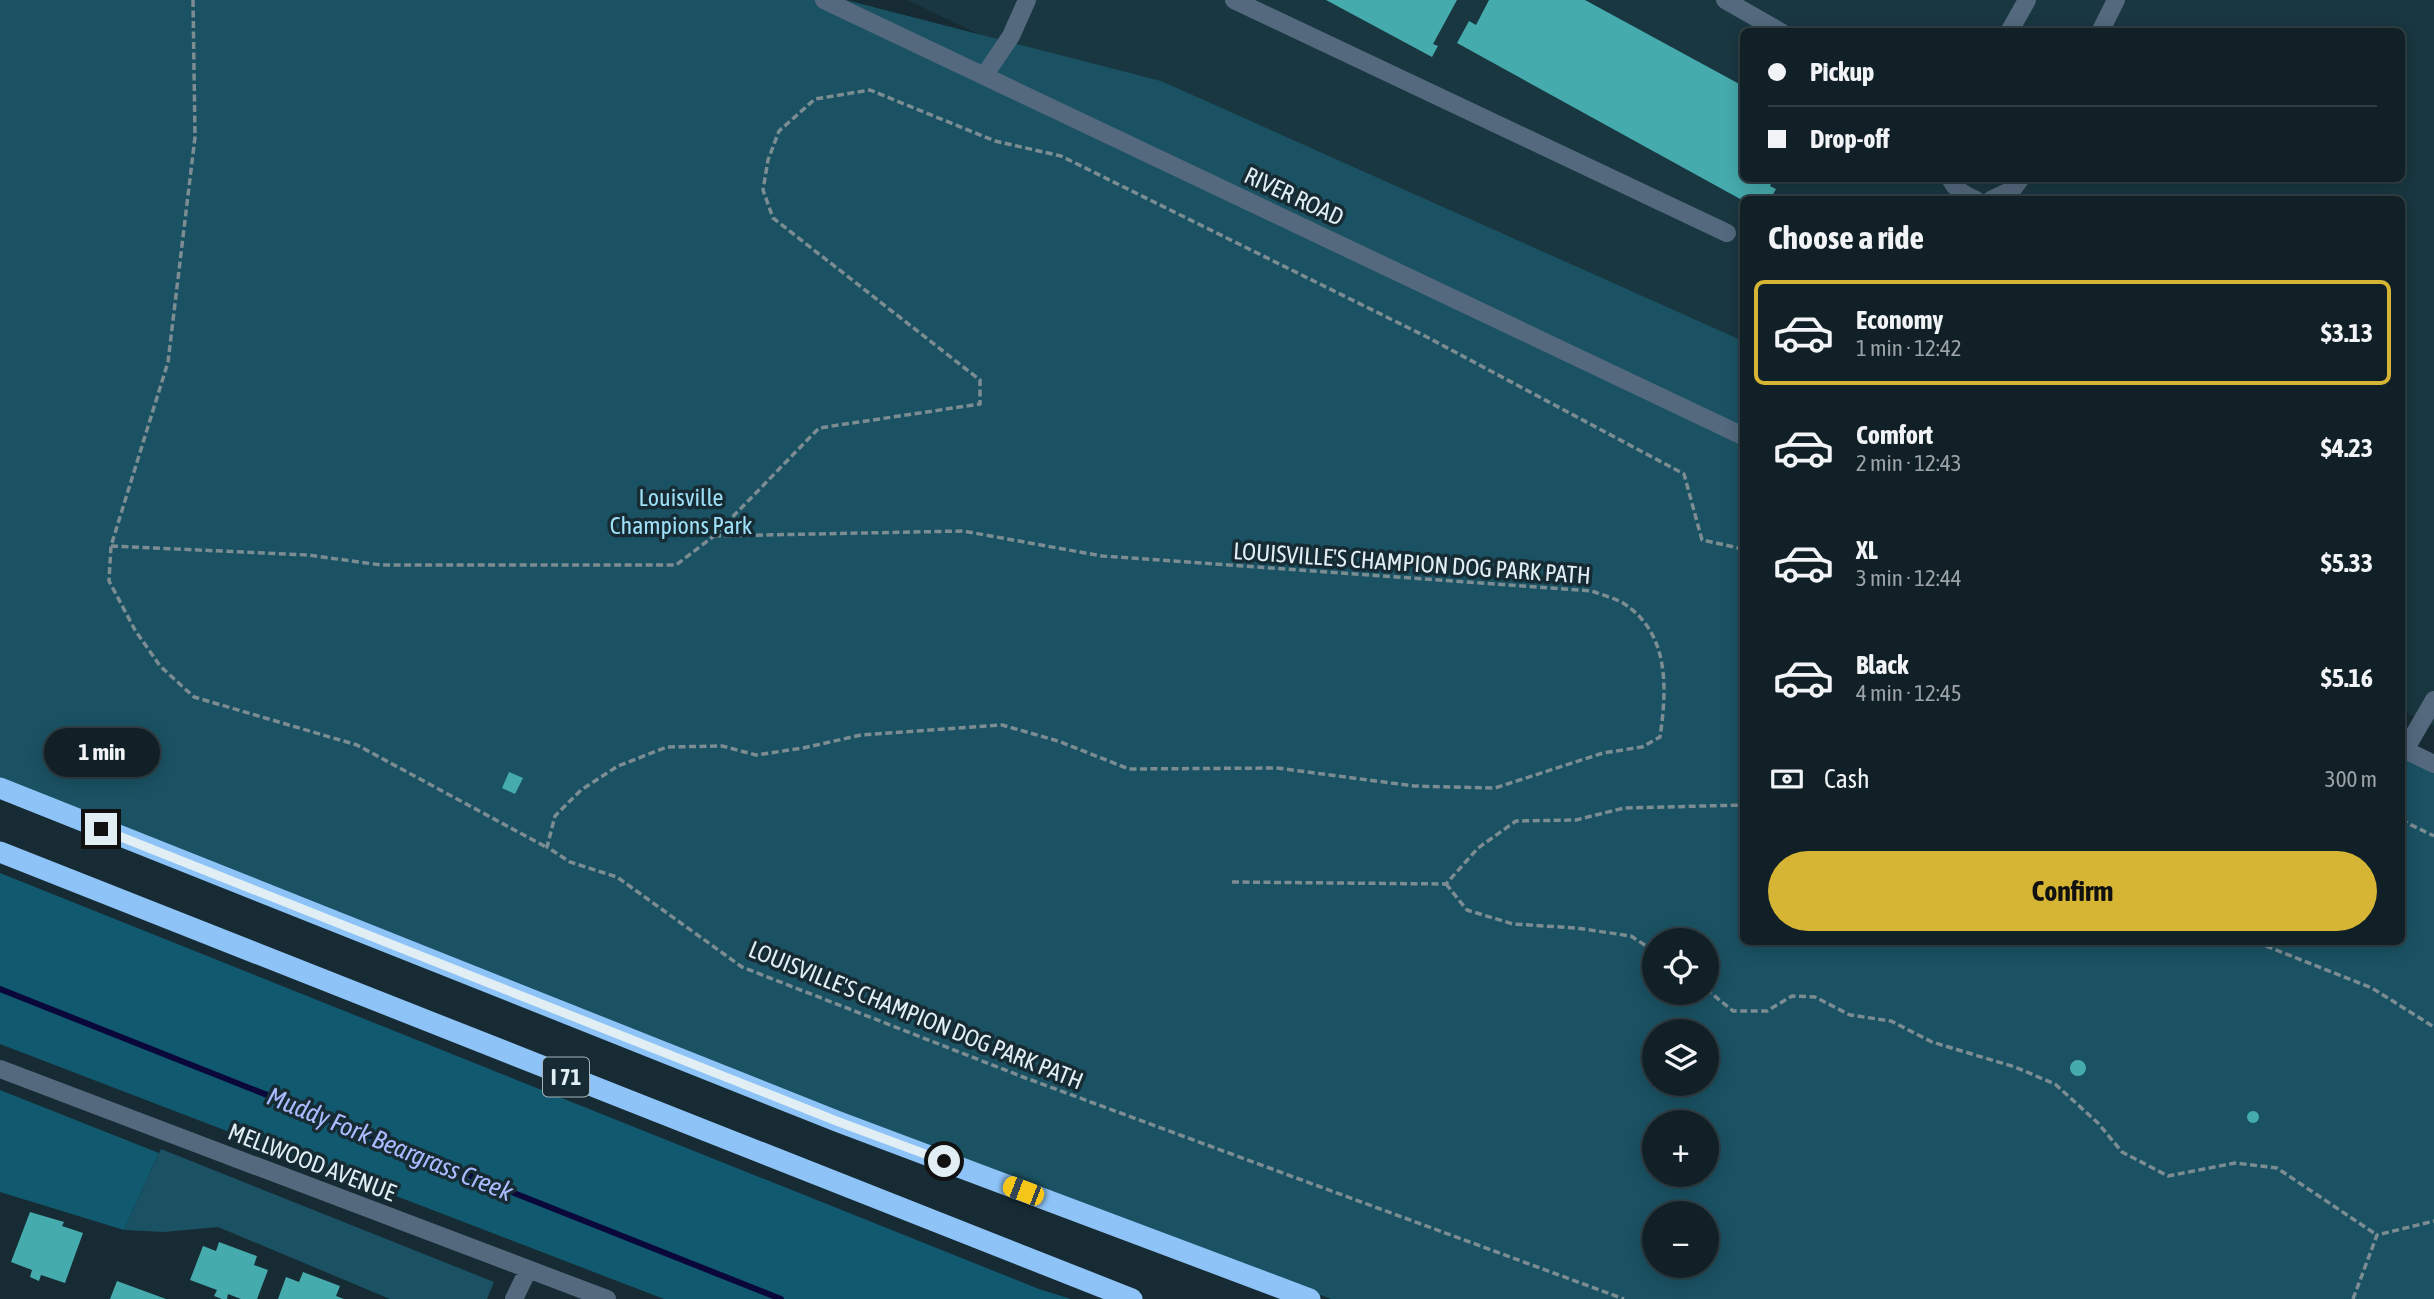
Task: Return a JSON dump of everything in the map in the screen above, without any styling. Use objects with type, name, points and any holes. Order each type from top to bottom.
[{"type":"highway","name":"I 71","points":[[0,788],[839,1122],[1310,1299]]},
{"type":"highway","name":"I 71","points":[[0,852],[1132,1299]]},
{"type":"street","name":"RIVER ROAD","points":[[824,0],[1740,435]]},
{"type":"street","points":[[985,76],[1011,37],[1027,0]]},
{"type":"street","points":[[1234,0],[1727,233]]},
{"type":"street","points":[[1725,0],[1774,28]]},
{"type":"street","points":[[2011,28],[2027,0]]},
{"type":"street","points":[[2102,28],[2116,0]]},
{"type":"street","points":[[1954,182],[1968,196]]},
{"type":"street","points":[[1999,196],[2012,190],[2018,182]]},
{"type":"street","points":[[2405,746],[2434,700]]},
{"type":"street","points":[[2405,750],[2434,764]]},
{"type":"street","name":"MELLWOOD AVENUE","points":[[0,1069],[607,1299]]},
{"type":"street","points":[[514,1299],[527,1270]]},
{"type":"path","points":[[193,0],[195,137],[168,362],[111,546],[109,581],[135,630],[160,666],[194,697],[357,745],[547,847]]},
{"type":"path","points":[[111,546],[308,555],[381,565],[676,565],[714,536],[819,428],[980,404],[980,380],[772,218],[762,190],[768,160],[779,131],[815,99],[870,90],[995,141],[1061,156],[1425,336],[1684,474],[1702,540],[1740,548]]},
{"type":"path","name":"LOUISVILLE'S CHAMPION DOG PARK PATH","points":[[714,536],[963,531],[1102,556],[1592,592],[1622,603],[1647,623],[1661,654],[1664,706],[1660,737],[1642,747],[1603,753],[1495,788],[1414,786],[1277,768],[1129,769],[1058,741],[1002,725],[861,735],[756,755],[722,746],[667,747],[618,766],[581,789],[555,816],[547,847],[570,862],[617,877],[742,967],[1023,1077],[1624,1299]]},
{"type":"path","points":[[1232,883],[1446,884],[1478,848],[1516,821],[1576,820],[1624,808],[1740,805]]},
{"type":"path","points":[[2405,822],[2434,836]]},
{"type":"path","points":[[1446,884],[1467,910],[1513,924],[1576,928],[1631,936],[1642,943]]},
{"type":"path","points":[[2264,945],[2372,988],[2434,1027]]},
{"type":"path","points":[[1719,1000],[1733,1011],[1767,1011],[1792,996],[1815,997],[1850,1016],[1891,1021],[1932,1042],[2015,1067],[2055,1084],[2098,1123],[2122,1152],[2168,1175],[2235,1163],[2277,1168],[2377,1235],[2434,1221]]},
{"type":"path","points":[[2353,1299],[2377,1235]]},
{"type":"shaded area","points":[[907,0],[2434,0],[2434,726],[2405,712],[2405,196],[1740,196],[1740,396]]},
{"type":"shaded area","points":[[0,873],[1039,1289],[1071,1299],[664,1299],[0,1044]]},
{"type":"shaded area","points":[[0,1090],[159,1153],[124,1230],[0,1192]]},
{"type":"green space","name":"Louisville Champions Park","points":[[0,0],[846,0],[1161,81],[1740,340],[1740,945],[2405,945],[2405,751],[2434,771],[2434,1299],[1331,1299],[455,969],[0,778]]},
{"type":"green space","points":[[161,1149],[494,1282],[487,1299],[390,1299],[218,1227],[164,1232],[124,1230]]},
{"type":"building","points":[[1326,0],[1457,0],[1433,44],[1438,46],[1432,57]]},
{"type":"building","points":[[1489,0],[1585,0],[1740,84],[1740,182],[1772,182],[1770,186],[1776,189],[1772,196],[1740,196],[1740,199],[1457,43],[1469,21],[1476,25]]},
{"type":"building","points":[[509,772],[523,778],[515,794],[502,788]]},
{"type":"building","points":[[2078,1060],[2084,1062],[2084,1074],[2078,1076],[2072,1074],[2070,1068],[2072,1062]]},
{"type":"building","points":[[2248,1112],[2258,1112],[2258,1122],[2248,1122]]},
{"type":"building","points":[[30,1212],[64,1222],[62,1226],[83,1233],[65,1283],[41,1275],[39,1281],[30,1277],[32,1270],[11,1262]]},
{"type":"building","points":[[219,1242],[257,1256],[254,1265],[268,1270],[257,1299],[241,1299],[228,1294],[227,1299],[222,1299],[214,1296],[217,1290],[190,1280],[203,1246],[216,1251]]},
{"type":"building","points":[[303,1272],[340,1286],[336,1296],[344,1299],[278,1299],[286,1277],[299,1282]]},
{"type":"building","points":[[117,1281],[166,1299],[110,1299]]},
{"type":"waterway","name":"Muddy Fork Beargrass Creek","points":[[0,989],[781,1299]]},
{"type":"route","points":[[101,829],[839,1122],[944,1161]]}]
